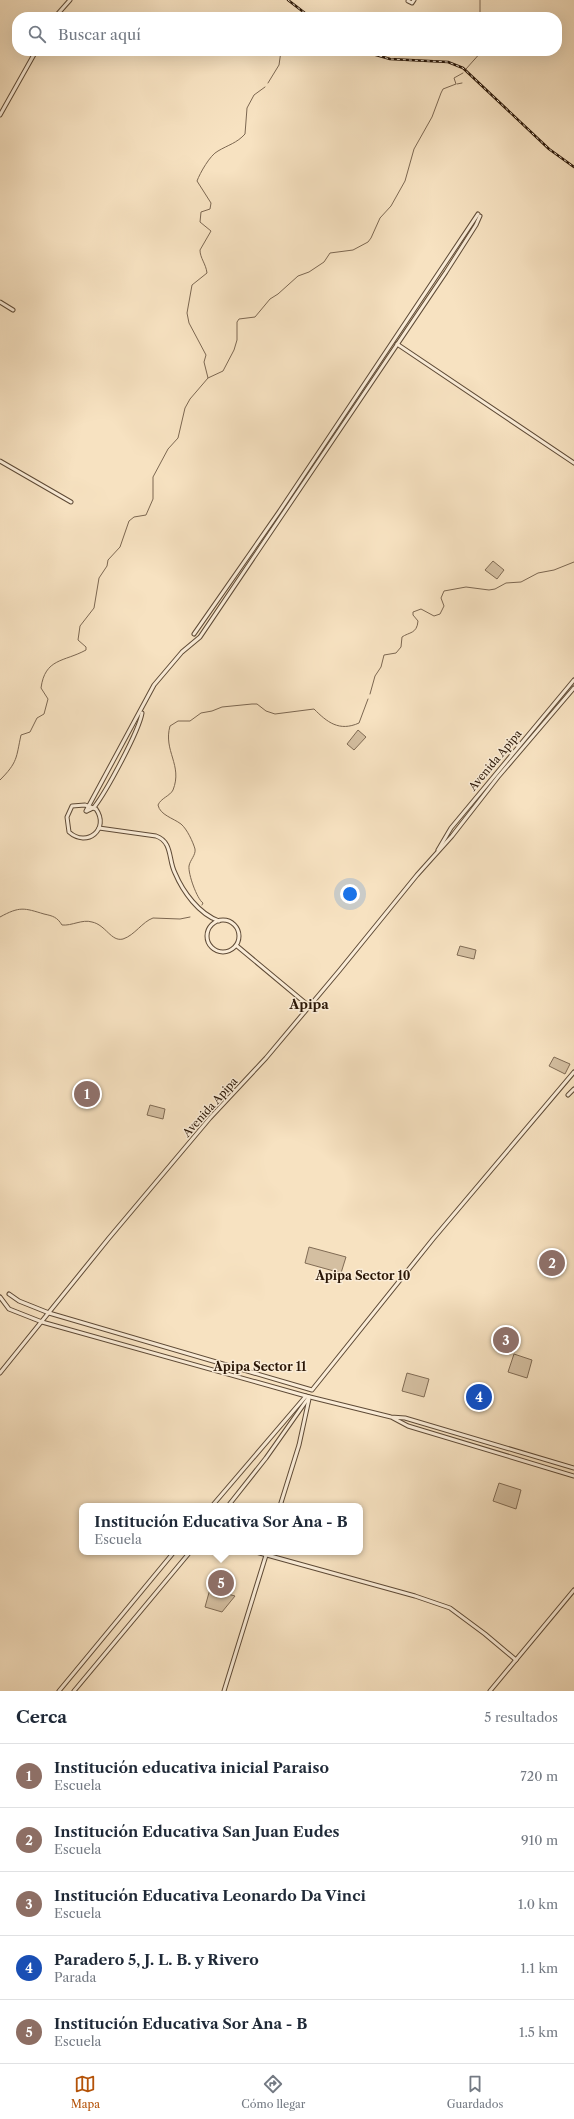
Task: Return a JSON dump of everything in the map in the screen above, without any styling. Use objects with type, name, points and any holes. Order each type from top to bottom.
[{"type":"street","points":[[59,12],[70,0]]},
{"type":"street","points":[[409,0],[412,3],[414,0]]},
{"type":"street","points":[[0,115],[33,56]]},
{"type":"street","points":[[142,711],[138,725],[94,808],[86,811],[142,711],[154,685],[182,652],[200,637],[233,591],[446,272],[476,224],[479,215],[279,512],[194,634]]},
{"type":"street","points":[[0,302],[14,310]]},
{"type":"street","points":[[397,344],[574,463]]},
{"type":"street","points":[[0,461],[71,502]]},
{"type":"street","name":"Avenida Apipa","points":[[435,855],[451,828],[574,680]]},
{"type":"street","name":"Avenida Apipa","points":[[0,1373],[94,1256],[210,1118],[266,1058],[574,688]]},
{"type":"street","points":[[72,806],[90,806],[94,808],[101,818],[99,828],[93,836],[83,839],[75,837],[67,830],[67,818],[72,806]]},
{"type":"street","points":[[99,828],[156,836],[164,840],[170,850],[174,872],[185,893],[206,912],[219,921]]},
{"type":"street","points":[[219,921],[227,922],[236,928],[238,936],[237,946],[230,952],[222,953],[214,950],[209,943],[207,928],[211,923],[219,921]]},
{"type":"street","points":[[237,946],[309,1006]]},
{"type":"street","points":[[9,1294],[19,1301],[49,1313],[312,1390],[434,1239],[574,1072]]},
{"type":"street","points":[[568,1095],[574,1088]]},
{"type":"street","points":[[0,1297],[9,1309],[42,1322],[308,1397],[391,1417],[405,1418],[574,1468]]},
{"type":"street","points":[[215,1503],[308,1397]]},
{"type":"street","points":[[230,1503],[266,1458],[308,1397]]},
{"type":"street","points":[[281,1503],[299,1445],[308,1397]]},
{"type":"street","points":[[391,1417],[408,1426],[574,1476]]},
{"type":"street","points":[[59,1691],[172,1555]]},
{"type":"street","points":[[74,1691],[187,1555]]},
{"type":"street","points":[[224,1691],[265,1555]]},
{"type":"street","points":[[273,1555],[415,1596],[450,1608],[485,1634],[516,1660]]},
{"type":"street","points":[[490,1691],[574,1590]]},
{"type":"shaded area","points":[[493,561],[504,570],[497,579],[485,570]]},
{"type":"shaded area","points":[[358,730],[366,737],[354,750],[347,744]]},
{"type":"shaded area","points":[[460,946],[476,950],[474,959],[457,955]]},
{"type":"shaded area","points":[[554,1057],[570,1064],[565,1074],[549,1066]]},
{"type":"shaded area","points":[[150,1105],[165,1109],[163,1119],[147,1115]]},
{"type":"shaded area","points":[[309,1247],[346,1257],[341,1273],[305,1263]]},
{"type":"shaded area","points":[[514,1354],[532,1360],[527,1378],[508,1372]]},
{"type":"shaded area","points":[[407,1373],[429,1379],[424,1397],[402,1391]]},
{"type":"shaded area","points":[[499,1483],[521,1490],[516,1509],[493,1501]]},
{"type":"shaded area","points":[[210,1589],[235,1596],[222,1612],[205,1607]]},
{"type":"waterway","points":[[480,0],[480,12]]},
{"type":"waterway","points":[[268,83],[279,65],[280,56]]},
{"type":"waterway","points":[[466,69],[478,56]]},
{"type":"waterway","points":[[208,378],[223,371],[234,350],[237,340],[237,322],[239,319],[255,317],[270,299],[278,294],[298,276],[309,272],[324,262],[330,253],[353,250],[368,242],[380,218],[391,206],[405,181],[414,149],[432,117],[443,89],[456,84],[454,78],[463,73]]},
{"type":"waterway","points":[[457,84],[462,83]]},
{"type":"waterway","points":[[0,780],[13,764],[17,755],[21,735],[30,732],[37,718],[44,714],[48,699],[41,688],[43,678],[47,671],[57,662],[86,650],[86,647],[78,640],[80,626],[94,608],[99,578],[107,566],[108,560],[120,547],[129,521],[134,517],[146,515],[153,499],[153,477],[168,449],[178,438],[185,408],[190,399],[208,378],[204,362],[206,355],[189,323],[187,313],[192,285],[207,273],[200,250],[211,231],[200,222],[201,212],[210,209],[211,203],[197,181],[206,164],[215,153],[236,142],[245,134],[247,108],[254,95],[265,87]]},
{"type":"waterway","points":[[370,694],[375,676],[381,667],[384,655],[396,653],[401,647],[402,637],[412,632],[416,628],[418,621],[413,615],[413,612],[421,609],[434,616],[440,614],[444,606],[441,598],[444,591],[466,587],[489,590],[495,589],[506,583],[521,582],[538,573],[554,570],[574,562]]},
{"type":"waterway","points":[[202,905],[203,903],[196,892],[189,870],[195,849],[188,832],[181,824],[164,814],[158,805],[172,792],[175,781],[175,765],[169,743],[170,726],[178,721],[190,721],[201,713],[222,707],[252,704],[257,704],[266,711],[275,714],[314,709],[329,722],[339,726],[352,726],[359,723],[368,699]]},
{"type":"waterway","points":[[0,917],[12,911],[27,909],[52,916],[62,925],[70,925],[84,921],[92,922],[101,926],[112,936],[119,939],[127,937],[135,932],[145,922],[153,918],[180,919],[190,917]]},
{"type":"railway","points":[[288,0],[304,12]]},
{"type":"railway","points":[[380,56],[390,59],[448,62],[463,68],[549,149],[574,167]]},
{"type":"place","name":"Institución educativa inicial Paraiso","points":[[87,1094]]},
{"type":"place","name":"Institución Educativa San Juan Eudes","points":[[552,1263]]},
{"type":"place","name":"Institución Educativa Leonardo Da Vinci","points":[[506,1340]]},
{"type":"place","name":"Paradero 5, J. L. B. y Rivero","points":[[479,1397]]},
{"type":"place","name":"Institución Educativa Sor Ana - B","points":[[221,1583]]},
{"type":"district","name":"Apipa","points":[[309,1004]]},
{"type":"district","name":"Apipa Sector 10","points":[[363,1275]]},
{"type":"district","name":"Apipa Sector 11","points":[[260,1366]]}]
